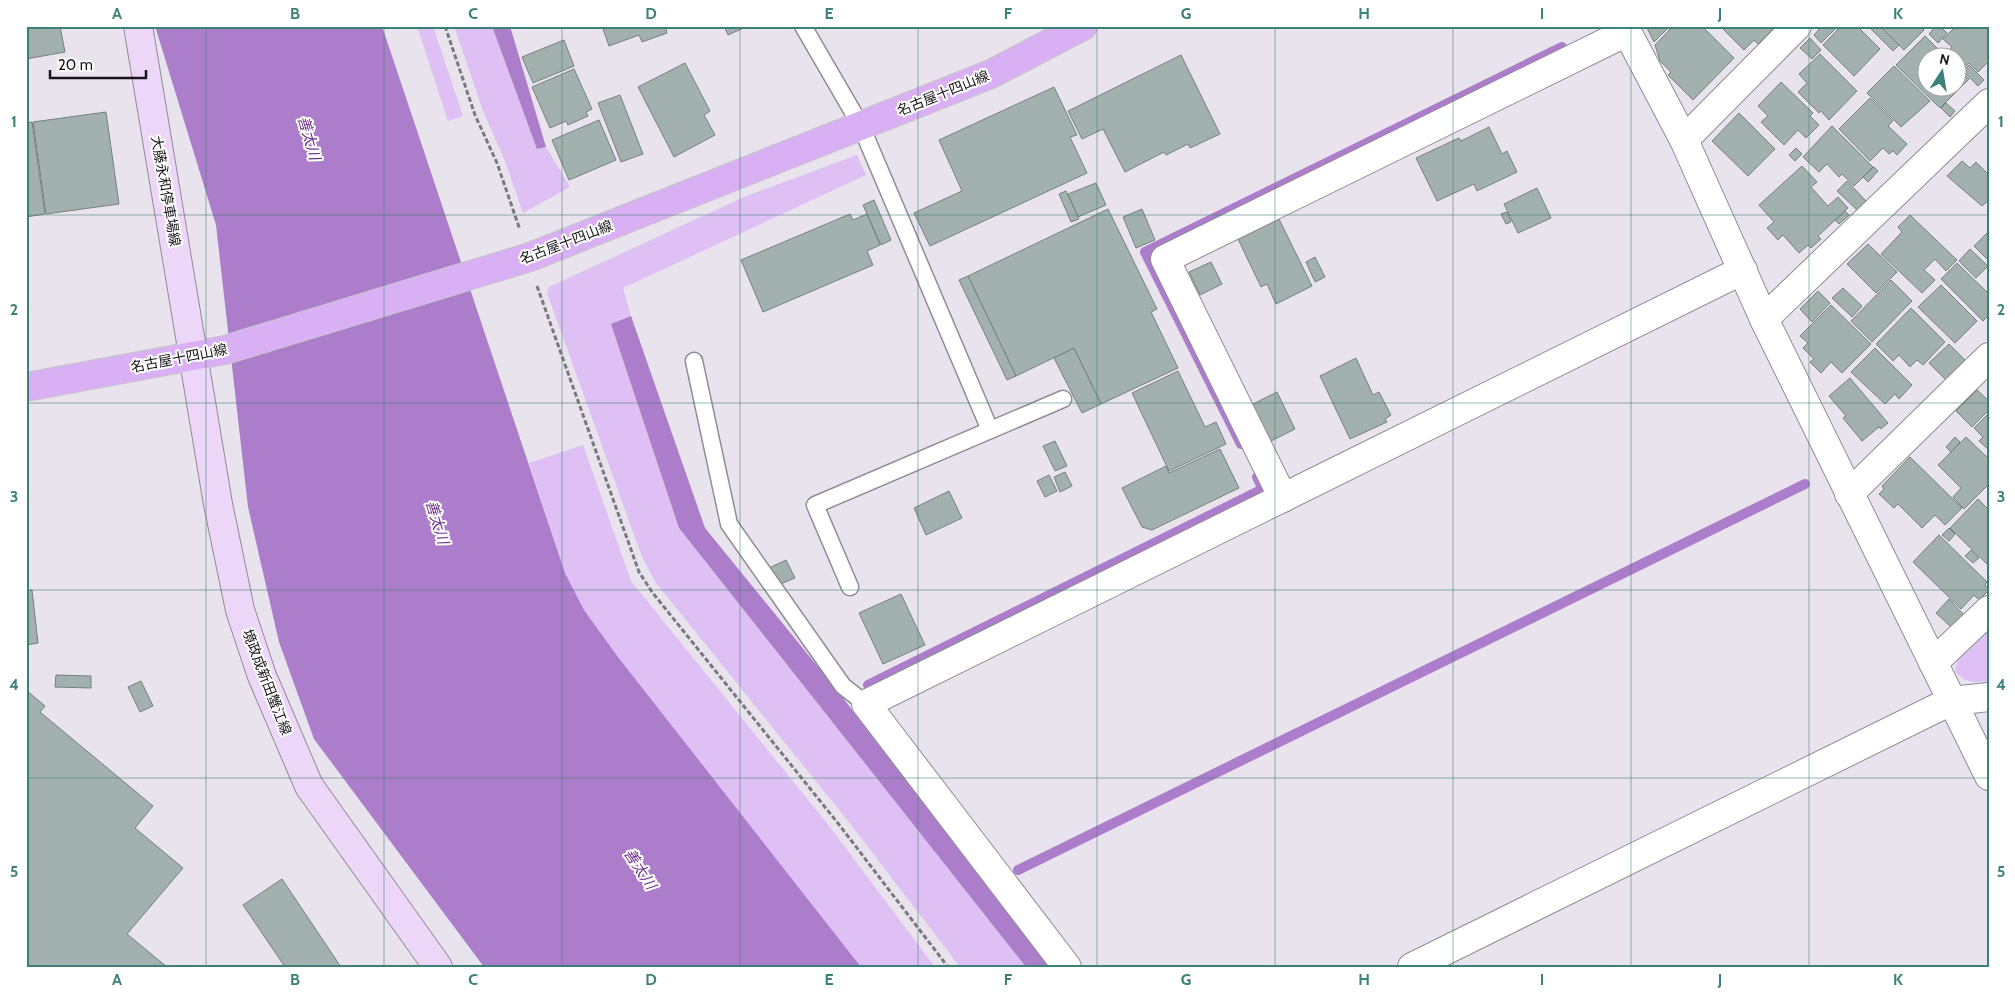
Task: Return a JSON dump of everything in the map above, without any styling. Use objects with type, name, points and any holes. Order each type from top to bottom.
[{"type":"main road","name":"大藤永和停車場線","points":[[138,26],[194,357]]},
{"type":"main road","name":"名古屋十四山線","points":[[26,387],[225,350],[521,259],[992,74],[1083,26]]},
{"type":"main road","name":"境政成新田蟹江線","points":[[194,357],[218,504],[238,600],[262,676],[309,786],[438,967]]},
{"type":"street","points":[[1684,140],[1797,26]]},
{"type":"street","points":[[1283,498],[1165,259],[1592,37],[1625,29],[1684,140],[1764,319],[1989,776]]},
{"type":"street","points":[[1764,319],[1989,103]]},
{"type":"street","points":[[1067,967],[866,704],[1743,270]]},
{"type":"street","points":[[1849,494],[1989,358]]},
{"type":"street","points":[[1933,663],[1989,610]]},
{"type":"street","points":[[1412,967],[1951,701],[1989,697]]},
{"type":"lane","points":[[804,26],[860,126],[990,430]]},
{"type":"lane","points":[[694,361],[729,524],[843,686],[866,704]]},
{"type":"lane","points":[[850,587],[815,505],[1063,400]]},
{"type":"path","points":[[445,26],[475,115],[497,162],[521,259],[539,297],[639,572],[837,822],[948,967]]},
{"type":"shaded area","points":[[417,26],[433,26],[463,116],[448,121]]},
{"type":"shaded area","points":[[454,26],[492,26],[538,149],[546,147],[570,187],[523,213],[505,161],[483,111]]},
{"type":"shaded area","points":[[857,155],[866,175],[623,288],[631,316],[611,324],[679,528],[1026,967],[960,967],[848,821],[656,583],[642,557],[547,293],[549,287],[744,197]]},
{"type":"shaded area","points":[[583,445],[631,581],[830,827],[935,967],[861,967],[618,657],[584,610],[565,573],[529,463]]},
{"type":"shaded area","points":[[1989,630],[1989,681],[1974,682],[1962,678],[1955,671],[1957,661]]},
{"type":"water","name":"善太川","points":[[155,26],[382,26],[565,573],[584,610],[618,657],[861,967],[484,967],[314,739],[279,642],[248,507],[216,225]]},
{"type":"water","points":[[492,26],[510,26],[546,147],[537,149]]},
{"type":"water","points":[[631,316],[705,528],[840,694],[1049,967],[1026,967],[679,528],[611,324]]},
{"type":"building","points":[[26,26],[60,26],[65,52],[26,59]]},
{"type":"building","points":[[602,26],[665,26],[667,33],[642,42],[639,35],[609,46]]},
{"type":"building","points":[[724,26],[748,26],[728,35]]},
{"type":"building","points":[[1646,26],[1670,26],[1654,42]]},
{"type":"building","points":[[1673,26],[1702,26],[1734,58],[1693,100],[1668,75],[1671,72],[1660,61],[1655,45]]},
{"type":"building","points":[[1720,26],[1773,26],[1774,28],[1758,44],[1754,40],[1744,50]]},
{"type":"building","points":[[1822,26],[1838,26],[1821,43],[1814,35]]},
{"type":"building","points":[[1841,26],[1857,26],[1880,49],[1854,76],[1823,45]]},
{"type":"building","points":[[1873,26],[1880,26],[1899,45],[1893,51],[1871,29]]},
{"type":"building","points":[[1880,26],[1920,26],[1924,30],[1904,50]]},
{"type":"building","points":[[1936,26],[1940,26],[1947,33],[1938,43],[1929,34]]},
{"type":"building","points":[[1956,26],[1983,26],[1989,31],[1989,61],[1978,72],[1968,64],[1968,48],[1951,48],[1943,39]]},
{"type":"building","points":[[1925,36],[1937,48],[1918,48],[1918,86],[1896,65]]},
{"type":"building","points":[[1810,38],[1821,50],[1812,59],[1800,48]]},
{"type":"building","points":[[564,40],[574,66],[533,83],[522,57]]},
{"type":"building","points":[[1820,54],[1857,91],[1829,120],[1821,111],[1819,113],[1798,92],[1807,83],[1799,74]]},
{"type":"building","points":[[1181,55],[1220,134],[1190,148],[1188,144],[1166,155],[1164,152],[1125,172],[1103,129],[1082,139],[1068,111]]},
{"type":"building","points":[[685,63],[710,111],[704,115],[715,135],[674,157],[638,87]]},
{"type":"building","points":[[1894,66],[1918,89],[1918,98],[1927,98],[1930,101],[1901,127],[1867,93]]},
{"type":"building","points":[[1968,66],[1984,80],[1978,86],[1968,76]]},
{"type":"building","points":[[574,69],[592,109],[586,112],[588,116],[568,125],[566,121],[550,128],[532,87]]},
{"type":"building","points":[[1781,82],[1813,113],[1810,116],[1819,125],[1806,138],[1798,130],[1784,145],[1761,122],[1768,116],[1758,106]]},
{"type":"building","points":[[1054,87],[1077,135],[1070,137],[1087,173],[930,246],[914,213],[962,191],[939,140]]},
{"type":"building","points":[[620,95],[643,154],[621,162],[598,103]]},
{"type":"building","points":[[1870,98],[1893,121],[1888,126],[1907,144],[1897,155],[1893,151],[1889,154],[1883,148],[1870,161],[1839,129]]},
{"type":"building","points":[[1930,98],[1950,98],[1940,108]]},
{"type":"building","points":[[1946,103],[1955,111],[1950,117],[1941,108]]},
{"type":"building","points":[[106,112],[119,204],[46,214],[33,122]]},
{"type":"building","points":[[1739,113],[1775,149],[1748,176],[1712,141]]},
{"type":"building","points":[[599,120],[616,160],[569,180],[552,140]]},
{"type":"building","points":[[32,122],[45,214],[26,217],[26,123]]},
{"type":"building","points":[[1832,126],[1873,167],[1854,186],[1842,174],[1839,177],[1827,164],[1819,172],[1803,157]]},
{"type":"building","points":[[1489,127],[1502,154],[1507,151],[1517,172],[1477,191],[1474,184],[1437,201],[1416,158],[1459,138],[1461,141]]},
{"type":"building","points":[[1796,148],[1802,154],[1795,161],[1789,155]]},
{"type":"building","points":[[1962,161],[1970,168],[1976,162],[1989,175],[1989,200],[1982,206],[1947,176]]},
{"type":"building","points":[[1802,166],[1817,182],[1811,187],[1828,206],[1838,197],[1848,208],[1818,236],[1821,239],[1811,248],[1808,245],[1799,253],[1783,235],[1778,240],[1767,228],[1774,222],[1759,205]]},
{"type":"building","points":[[1874,167],[1878,171],[1868,182],[1863,177]]},
{"type":"building","points":[[1847,181],[1866,201],[1857,210],[1837,191]]},
{"type":"building","points":[[1096,183],[1106,205],[1078,217],[1068,194]]},
{"type":"building","points":[[1537,188],[1551,218],[1518,233],[1504,204]]},
{"type":"building","points":[[1066,191],[1079,219],[1071,222],[1059,194]]},
{"type":"building","points":[[874,200],[891,240],[881,245],[863,205]]},
{"type":"building","points":[[1108,209],[1157,309],[1151,312],[1178,368],[1101,404],[1074,348],[1016,376],[968,276]]},
{"type":"building","points":[[1142,209],[1155,240],[1136,248],[1123,217]]},
{"type":"building","points":[[1845,211],[1849,215],[1839,224],[1835,220]]},
{"type":"building","points":[[1507,212],[1511,222],[1506,224],[1501,214]]},
{"type":"building","points":[[850,214],[853,220],[867,214],[880,245],[867,251],[873,265],[763,312],[741,260]]},
{"type":"building","points":[[1910,215],[1957,260],[1946,271],[1935,259],[1924,270],[1935,280],[1922,293],[1881,254],[1902,232],[1898,227]]},
{"type":"building","points":[[1279,219],[1312,286],[1276,304],[1267,284],[1261,287],[1238,239]]},
{"type":"building","points":[[1989,231],[1989,261],[1974,246]]},
{"type":"building","points":[[1868,244],[1897,272],[1876,293],[1847,264]]},
{"type":"building","points":[[1970,249],[1988,266],[1976,278],[1959,261]]},
{"type":"building","points":[[1315,257],[1325,277],[1315,282],[1306,262]]},
{"type":"building","points":[[1211,262],[1222,284],[1200,295],[1189,272]]},
{"type":"building","points":[[1957,263],[1989,294],[1989,315],[1983,321],[1941,279]]},
{"type":"building","points":[[968,276],[1016,376],[1007,380],[959,280]]},
{"type":"building","points":[[1891,280],[1912,301],[1872,342],[1851,321]]},
{"type":"building","points":[[1941,285],[1977,321],[1955,343],[1918,307]]},
{"type":"building","points":[[1843,288],[1862,306],[1852,317],[1832,298]]},
{"type":"building","points":[[1818,291],[1830,303],[1812,322],[1800,309]]},
{"type":"building","points":[[1831,305],[1871,344],[1842,373],[1831,362],[1821,373],[1810,362],[1814,359],[1803,348],[1808,343],[1800,336]]},
{"type":"building","points":[[1911,308],[1945,342],[1923,365],[1917,360],[1910,367],[1899,355],[1893,361],[1876,344]]},
{"type":"building","points":[[1949,344],[1965,360],[1946,380],[1929,363]]},
{"type":"building","points":[[1074,348],[1101,404],[1082,413],[1054,358]]},
{"type":"building","points":[[1875,348],[1912,385],[1899,399],[1895,394],[1885,404],[1851,372]]},
{"type":"building","points":[[1356,358],[1373,395],[1379,392],[1391,415],[1385,419],[1387,422],[1350,439],[1320,376]]},
{"type":"building","points":[[1178,371],[1205,427],[1216,422],[1226,444],[1169,471],[1132,393]]},
{"type":"building","points":[[1850,378],[1888,423],[1881,429],[1879,427],[1862,441],[1843,418],[1846,416],[1829,396]]},
{"type":"building","points":[[1977,390],[1989,401],[1989,410],[1972,427],[1956,411]]},
{"type":"building","points":[[1277,392],[1295,429],[1269,442],[1251,405]]},
{"type":"building","points":[[1989,413],[1989,450],[1979,441],[1983,437],[1974,428]]},
{"type":"building","points":[[1955,437],[1960,442],[1951,452],[1946,447]]},
{"type":"building","points":[[1966,437],[1989,459],[1989,484],[1964,509],[1953,497],[1961,488],[1938,465]]},
{"type":"building","points":[[1055,441],[1067,466],[1055,471],[1043,446]]},
{"type":"building","points":[[1220,449],[1239,488],[1152,530],[1142,527],[1122,488],[1166,466],[1169,473]]},
{"type":"building","points":[[1910,457],[1962,508],[1945,525],[1935,515],[1922,528],[1898,504],[1894,508],[1879,494],[1884,489],[1882,486]]},
{"type":"building","points":[[1065,472],[1072,486],[1060,492],[1054,477]]},
{"type":"building","points":[[1049,475],[1057,491],[1045,497],[1037,481]]},
{"type":"building","points":[[949,491],[962,518],[926,535],[914,508]]},
{"type":"building","points":[[1978,499],[1989,510],[1989,566],[1950,528]]},
{"type":"building","points":[[1949,528],[1955,534],[1949,541],[1942,535]]},
{"type":"building","points":[[1939,535],[1987,582],[1985,585],[1989,590],[1979,600],[1974,595],[1961,609],[1913,562]]},
{"type":"building","points":[[1971,550],[1979,558],[1973,563],[1965,556]]},
{"type":"building","points":[[786,560],[795,578],[778,585],[769,568]]},
{"type":"building","points":[[26,590],[32,590],[38,643],[26,645]]},
{"type":"building","points":[[901,594],[925,645],[883,664],[859,613]]},
{"type":"building","points":[[1949,599],[1964,615],[1951,627],[1936,613]]},
{"type":"building","points":[[56,675],[91,676],[91,688],[55,687]]},
{"type":"building","points":[[141,681],[153,706],[140,712],[128,687]]},
{"type":"building","points":[[26,690],[45,706],[40,712],[153,806],[135,828],[183,868],[127,934],[167,967],[26,967]]},
{"type":"building","points":[[282,879],[341,967],[285,967],[243,905]]},
{"type":"waterway","points":[[1241,444],[1145,252],[1562,47]]},
{"type":"waterway","points":[[868,685],[1263,489],[1257,477]]},
{"type":"waterway","points":[[1018,870],[1805,484]]}]
